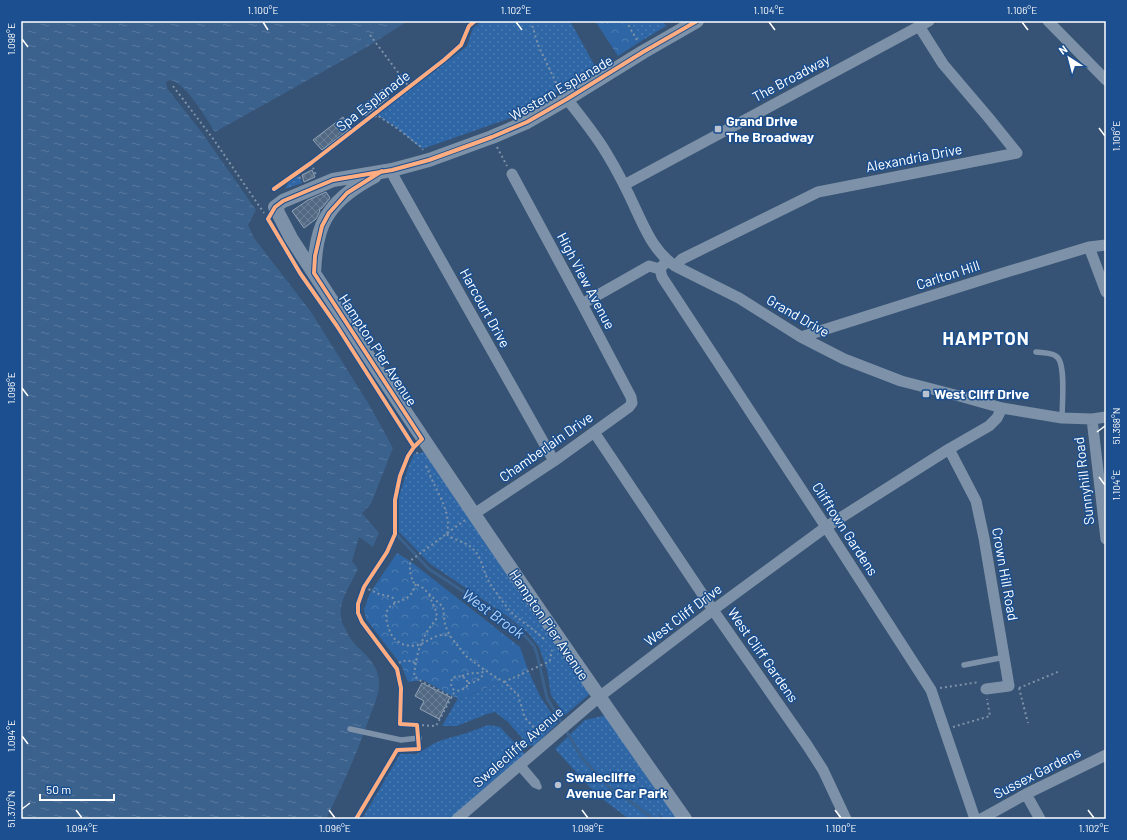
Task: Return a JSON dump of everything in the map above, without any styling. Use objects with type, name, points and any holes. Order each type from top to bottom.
[{"type":"street","name":"Western Esplanade","points":[[269,210],[283,201],[333,180],[387,170],[429,160],[492,137],[527,122],[697,21]]},
{"type":"street","name":"The Broadway","points":[[624,184],[929,21]]},
{"type":"street","points":[[1048,21],[1106,80]]},
{"type":"street","name":"Alexandria Drive","points":[[671,263],[818,192],[1017,153],[943,64],[919,26]]},
{"type":"street","name":"Grand Drive","points":[[567,99],[607,154],[658,251],[671,263],[739,298],[801,338],[844,359],[901,381],[1002,408],[1062,418],[1092,419],[1106,417]]},
{"type":"street","name":"Western Esplanade","points":[[314,273],[317,245],[322,226],[329,212],[347,193],[387,170]]},
{"type":"street","name":"Harcourt Drive","points":[[387,170],[394,177],[554,461]]},
{"type":"street","name":"High View Avenue","points":[[512,174],[631,397],[632,403]]},
{"type":"street","points":[[333,180],[341,188],[343,197]]},
{"type":"street","name":"Hampton Pier Avenue","points":[[269,210],[291,238],[314,273],[416,442],[474,514],[599,697],[685,819]]},
{"type":"street","points":[[291,238],[317,245]]},
{"type":"street","name":"Carlton Hill","points":[[801,338],[1000,274],[1089,247],[1106,245]]},
{"type":"street","points":[[1089,247],[1106,292]]},
{"type":"street","points":[[582,304],[650,266],[660,269],[671,263]]},
{"type":"street","name":"Clifftown Gardens","points":[[660,269],[662,278],[931,690],[975,819]]},
{"type":"street","name":"Chamberlain Drive","points":[[474,514],[554,461],[629,407],[632,403]]},
{"type":"street","name":"West Cliff Drive","points":[[599,697],[713,610],[826,527],[949,449],[989,426],[997,418],[1002,408]]},
{"type":"street","name":"Sunnyhill Road","points":[[1092,419],[1106,539]]},
{"type":"street","name":"West Cliff Gardens","points":[[594,432],[713,610],[807,745],[823,770],[846,819]]},
{"type":"street","name":"Crown Hill Road","points":[[949,449],[976,500],[1005,657],[1014,687]]},
{"type":"street","points":[[986,689],[1014,687]]},
{"type":"street","name":"Swalecliffe Avenue","points":[[457,819],[552,739],[599,697]]},
{"type":"street","name":"Sussex Gardens","points":[[981,819],[1026,794],[1106,755]]},
{"type":"street","points":[[1026,794],[1040,819]]},
{"type":"lane","points":[[1036,352],[1053,354],[1060,360],[1062,371],[1062,418]]},
{"type":"lane","points":[[964,666],[1005,657]]},
{"type":"lane","points":[[350,729],[401,740],[419,738]]},
{"type":"path","points":[[531,21],[538,45],[560,90],[567,99]]},
{"type":"path","points":[[626,21],[644,52]]},
{"type":"path","points":[[370,35],[409,87]]},
{"type":"path","points":[[173,86],[269,210]]},
{"type":"path","points":[[372,115],[374,118],[377,115],[421,147],[429,160]]},
{"type":"path","points":[[492,137],[512,174]]},
{"type":"path","points":[[292,177],[315,160]]},
{"type":"path","points":[[411,451],[416,442]]},
{"type":"path","points":[[416,442],[417,453],[424,458]]},
{"type":"path","points":[[426,465],[443,502],[448,528],[447,534]]},
{"type":"path","points":[[474,514],[410,561],[410,572],[413,582],[423,588],[442,607],[445,625],[450,636],[466,656],[486,672],[504,682],[518,695],[525,718],[552,739]]},
{"type":"path","points":[[447,534],[463,542],[474,550],[489,583],[510,610],[548,643]]},
{"type":"path","points":[[362,593],[368,582]]},
{"type":"path","points":[[416,584],[409,596],[404,600],[395,603],[388,610],[386,620],[394,639],[399,643],[407,645],[420,644],[442,634],[450,636]]},
{"type":"path","points":[[364,587],[381,595],[386,595],[393,598],[395,603]]},
{"type":"path","points":[[429,594],[436,611],[437,618],[426,632],[420,644],[415,663],[414,676],[452,697]]},
{"type":"path","points":[[504,682],[550,660],[552,650],[550,646]]},
{"type":"path","points":[[390,660],[396,668],[398,663],[406,660],[415,663]]},
{"type":"path","points":[[455,691],[450,684],[453,677],[470,673],[486,672]]},
{"type":"path","points":[[455,691],[462,690],[468,683],[475,682],[486,672]]},
{"type":"path","points":[[1028,723],[1014,687],[1060,672]]},
{"type":"path","points":[[462,676],[465,677],[468,683]]},
{"type":"path","points":[[931,690],[985,681],[990,716],[944,730]]},
{"type":"path","points":[[412,725],[436,726],[455,691]]},
{"type":"path","points":[[417,725],[419,738]]},
{"type":"green space","points":[[482,21],[570,21],[595,66],[560,90],[519,115],[422,149],[398,129],[377,115],[467,46],[473,28]]},
{"type":"green space","points":[[595,21],[626,21],[638,43],[618,56]]},
{"type":"green space","points":[[626,21],[663,21],[666,26],[638,43]]},
{"type":"green space","points":[[299,175],[302,183],[285,189],[289,181]]},
{"type":"green space","points":[[424,452],[592,692],[565,715],[551,695],[547,670],[539,647],[528,633],[508,617],[429,563],[399,532],[399,496],[414,454]]},
{"type":"green space","points":[[397,553],[410,561],[520,647],[528,670],[461,699],[452,696],[423,680],[408,682],[401,665],[366,619],[364,609],[370,593]]},
{"type":"green space","points":[[528,670],[540,696],[558,723],[534,746],[528,745],[508,722],[495,712],[457,726],[442,726],[458,698],[461,699]]},
{"type":"green space","points":[[607,715],[680,819],[665,819],[658,814],[662,819],[629,819],[597,795],[555,749],[585,720]]},
{"type":"green space","points":[[488,725],[500,727],[529,758],[457,819],[362,819],[400,754],[417,754],[442,740]]},
{"type":"water","points":[[21,21],[408,21],[367,47],[215,132],[189,94],[176,83],[170,80],[166,82],[167,88],[203,134],[256,210],[248,225],[254,238],[311,312],[370,406],[393,448],[371,504],[362,513],[379,533],[373,547],[359,537],[352,561],[358,569],[343,599],[341,611],[342,621],[350,637],[375,667],[379,681],[379,690],[355,755],[326,819],[21,819]]},
{"type":"building","points":[[383,89],[389,97],[365,116],[359,109]]},
{"type":"building","points":[[343,117],[351,128],[322,150],[313,140]]},
{"type":"building","points":[[312,170],[315,177],[304,182],[302,175]]},
{"type":"building","points":[[326,192],[330,198],[319,210],[320,211],[316,219],[304,228],[292,211],[308,200]]},
{"type":"building","points":[[422,683],[450,697],[439,719],[420,709],[424,701],[415,696]]},
{"type":"waterway","name":"West Brook","points":[[397,535],[429,569],[518,628],[534,646],[547,698],[582,758],[611,789],[633,803],[653,819]]},
{"type":"cycle path","name":"Spa Esplanade","points":[[274,189],[311,163],[444,60],[461,45],[469,26],[475,21]]},
{"type":"cycle path","points":[[414,447],[337,326],[300,273],[268,219],[275,207],[283,201],[333,180],[392,170],[429,160],[492,137],[527,122],[697,21]]},
{"type":"cycle path","points":[[356,819],[397,750],[419,749],[417,725],[400,724],[401,688],[397,669],[362,622],[358,613],[358,604],[364,587],[387,552],[395,534],[395,500],[400,476],[408,456],[422,439],[314,273],[315,256],[322,226],[329,213],[347,193],[382,171]]},
{"type":"place","name":"Grand Drive The Broadway","points":[[718,129]]},
{"type":"place","name":"West Cliff Drive","points":[[926,394]]},
{"type":"place","name":"Swalecliffe Avenue Car Park","points":[[558,785]]},
{"type":"district","name":"HAMPTON","points":[[986,339]]}]
